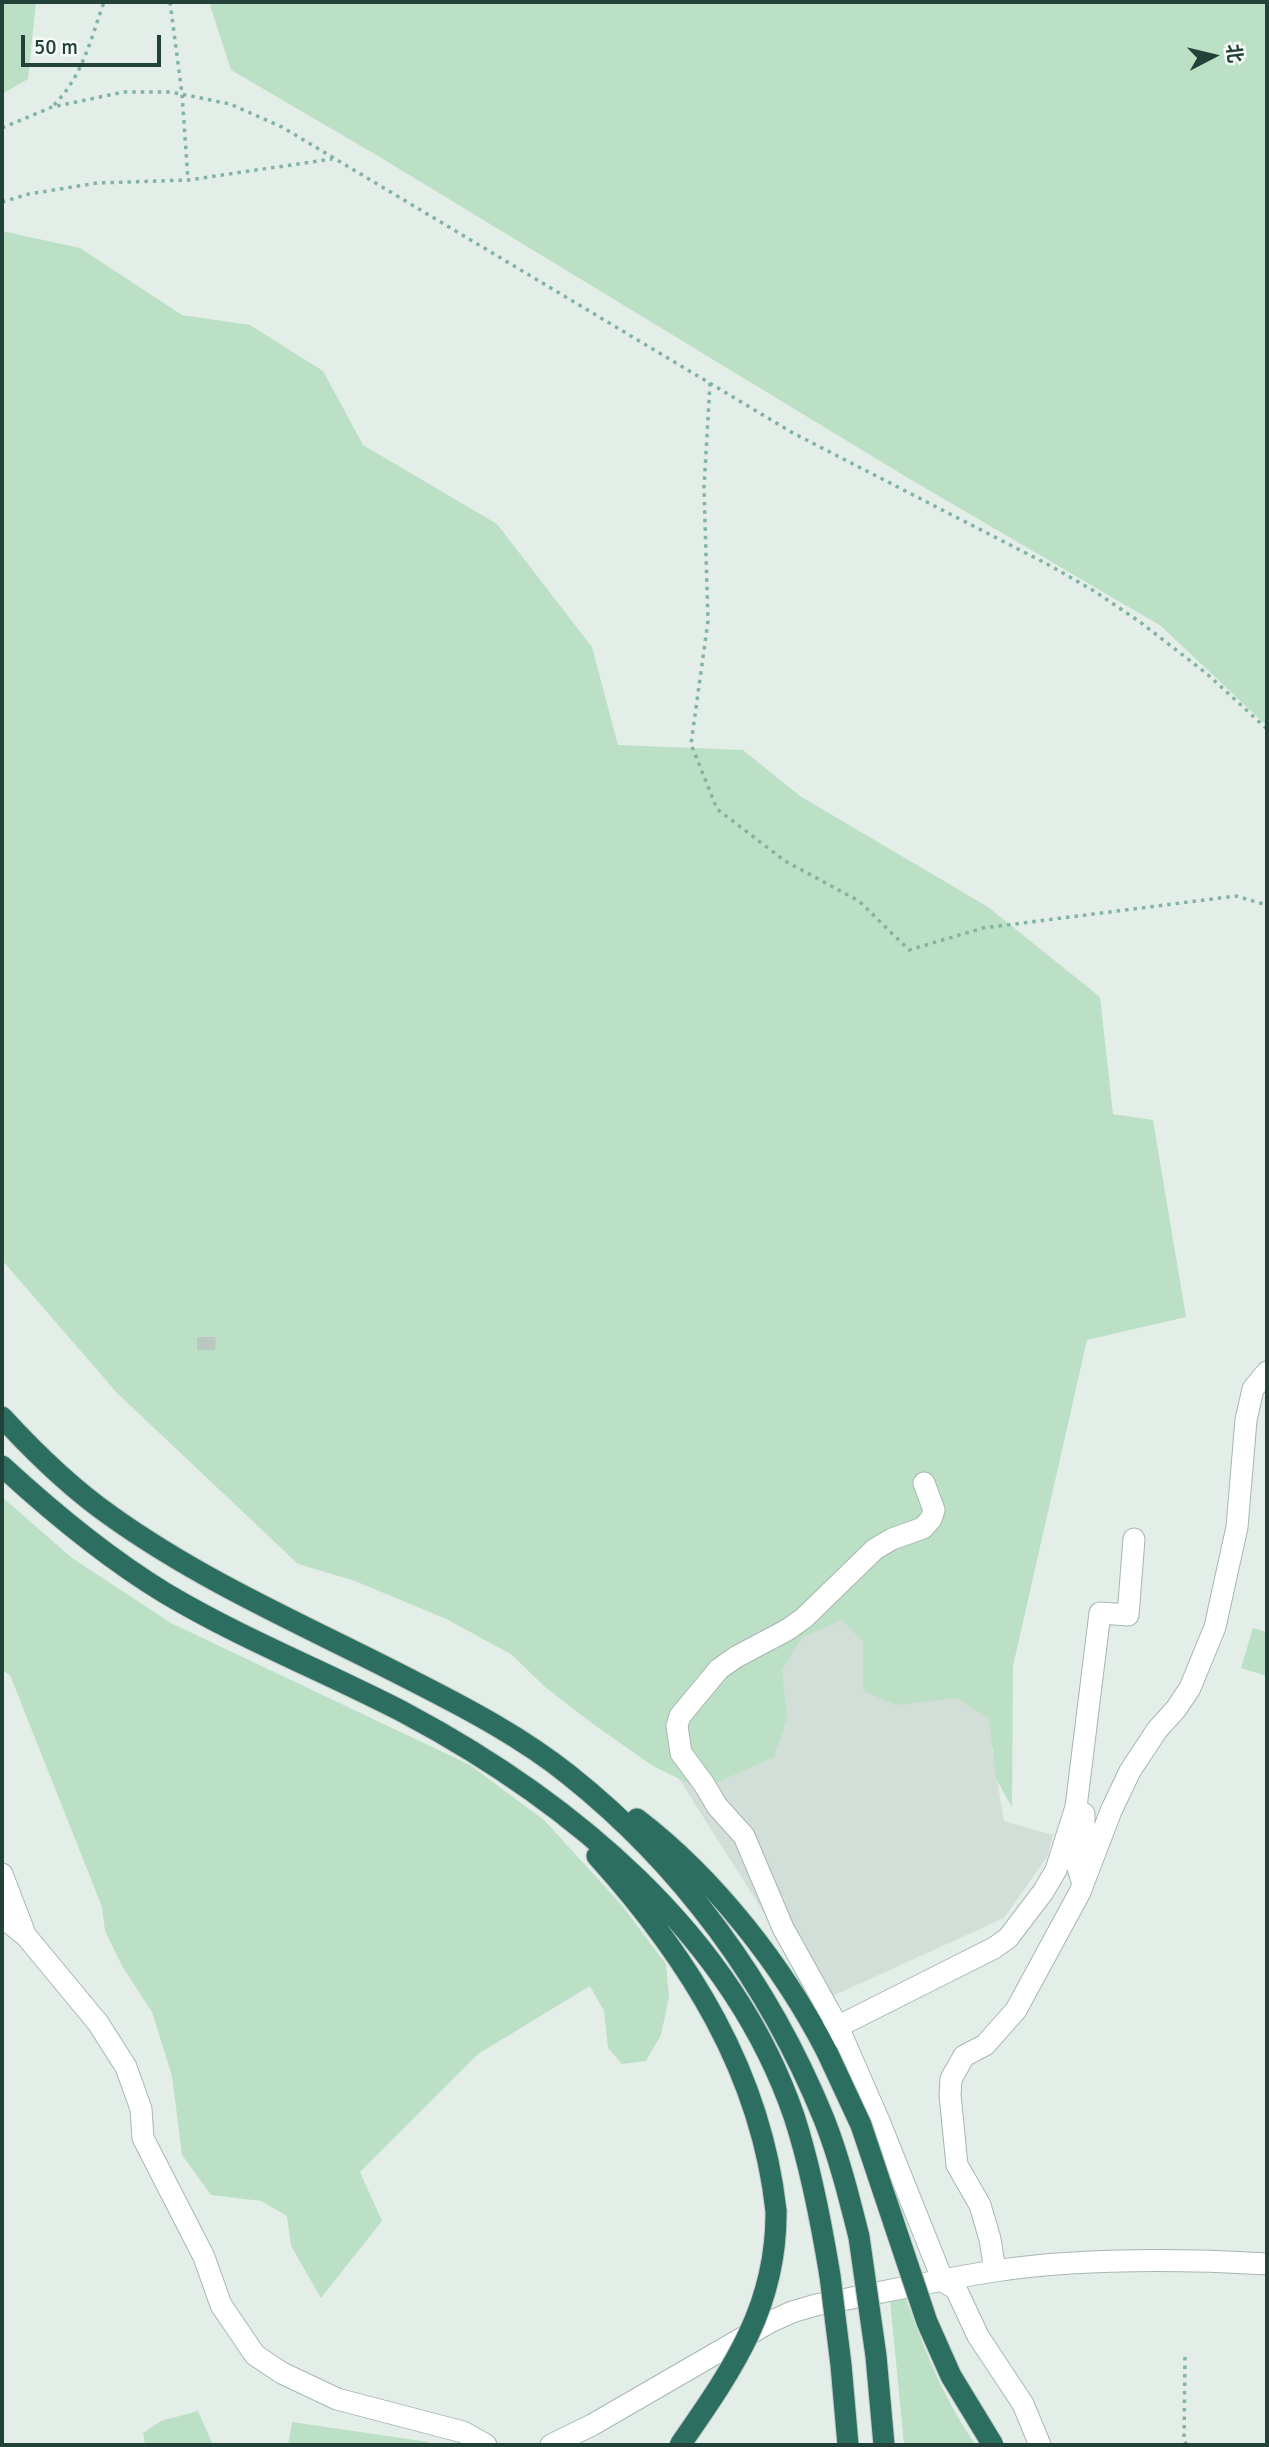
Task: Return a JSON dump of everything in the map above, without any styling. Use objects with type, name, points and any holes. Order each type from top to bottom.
[{"type":"highway","points":[[2,1417],[59,1475],[121,1523],[227,1588],[429,1689],[527,1746],[569,1775],[608,1797],[650,1829],[718,1896],[775,1966],[828,2038],[862,2124],[934,2339],[960,2393],[993,2445]]},
{"type":"highway","points":[[2,1466],[50,1511],[164,1592],[217,1622],[405,1714],[474,1754],[545,1801],[592,1837],[666,1906],[696,1942],[749,2022],[793,2113],[811,2171],[830,2276],[848,2445]]},
{"type":"highway","points":[[569,1775],[646,1845],[682,1884],[714,1923],[749,1973],[780,2025],[824,2120],[843,2174],[859,2237],[875,2344],[884,2445]]},
{"type":"highway","points":[[545,1801],[617,1879],[652,1923],[707,2003],[739,2067],[755,2109],[771,2171],[776,2211],[775,2250],[758,2315],[725,2381],[680,2445]]},
{"type":"street","points":[[995,2271],[990,2239],[980,2206],[957,2165],[950,2095],[951,2079],[964,2056],[985,2045],[1016,2010],[1083,1884],[1111,1811],[1130,1771],[1157,1730],[1190,1688],[1215,1628],[1237,1527],[1253,1389],[1267,1372]]},
{"type":"street","points":[[924,1483],[934,1510],[931,1520],[923,1528],[892,1539],[875,1549],[804,1618],[736,1657],[719,1670],[680,1716],[677,1726],[681,1753],[717,1806],[744,1836],[828,2038],[943,2281],[956,2290],[978,2336],[1023,2404],[1040,2445]]},
{"type":"street","points":[[828,2038],[994,1948],[1008,1937],[1044,1892],[1056,1870],[1076,1807],[1100,1613],[1128,1615],[1134,1539]]},
{"type":"street","points":[[1076,1807],[1084,1814],[1076,1862],[1083,1884]]},
{"type":"street","points":[[2,1874],[26,1936]]},
{"type":"street","points":[[2,1917],[26,1936],[99,2023],[126,2067],[141,2109],[143,2138],[204,2257],[221,2305],[255,2355],[282,2373],[337,2399],[463,2432],[486,2445]]},
{"type":"street","points":[[551,2445],[592,2425],[730,2344],[792,2312],[995,2271],[1052,2265],[1193,2259],[1267,2264]]},
{"type":"path","points":[[52,107],[68,91],[80,73],[104,2]]},
{"type":"path","points":[[170,2],[182,94],[188,180]]},
{"type":"path","points":[[2,128],[52,107],[124,92],[171,92],[230,104],[282,127],[793,433],[1049,565],[1094,592],[1140,622],[1198,666],[1267,729]]},
{"type":"path","points":[[2,202],[29,194],[97,183],[188,180],[334,159]]},
{"type":"path","points":[[710,382],[704,488],[708,621],[691,744],[717,809],[785,861],[859,901],[909,950],[983,928],[1236,896],[1267,905]]},
{"type":"path","points":[[1185,2357],[1184,2441],[1187,2445]]},
{"type":"shaded area","points":[[728,1526],[1000,1702],[992,1750],[1004,1821],[1053,1835],[1047,1857],[1004,1918],[817,2003],[768,1919],[665,1757]]},
{"type":"green space","points":[[2,2],[36,2],[28,79],[2,94]]},
{"type":"green space","points":[[209,2],[1267,2],[1267,726],[1161,626],[908,478],[378,156],[231,70]]},
{"type":"green space","points":[[2,231],[80,248],[182,315],[250,325],[323,371],[363,445],[497,524],[592,647],[618,745],[743,750],[800,796],[988,907],[1100,997],[1113,1114],[1153,1120],[1186,1317],[1087,1340],[1013,1666],[1012,1807],[996,1779],[989,1718],[956,1698],[896,1705],[863,1691],[863,1642],[842,1620],[802,1637],[782,1670],[787,1719],[774,1757],[716,1783],[692,1785],[653,1766],[545,1687],[511,1654],[446,1619],[355,1581],[298,1564],[117,1393],[2,1260]]},
{"type":"green space","points":[[2,1497],[72,1558],[171,1623],[470,1765],[544,1820],[620,1903],[666,1964],[669,1997],[661,2035],[646,2061],[622,2064],[608,2048],[604,2011],[590,1986],[478,2054],[360,2172],[382,2221],[321,2298],[291,2246],[287,2216],[261,2201],[211,2195],[182,2155],[172,2076],[152,2012],[122,1966],[105,1931],[102,1907],[10,1675],[2,1670]]},
{"type":"green space","points":[[1253,1628],[1267,1632],[1267,1676],[1241,1668]]},
{"type":"green space","points":[[902,2288],[943,2389],[976,2445],[904,2445],[889,2290]]},
{"type":"green space","points":[[198,2411],[213,2445],[145,2445],[143,2433],[161,2421]]},
{"type":"green space","points":[[292,2422],[429,2442],[429,2445],[288,2445]]},
{"type":"building","points":[[197,1337],[216,1337],[215,1350],[197,1350]]}]
